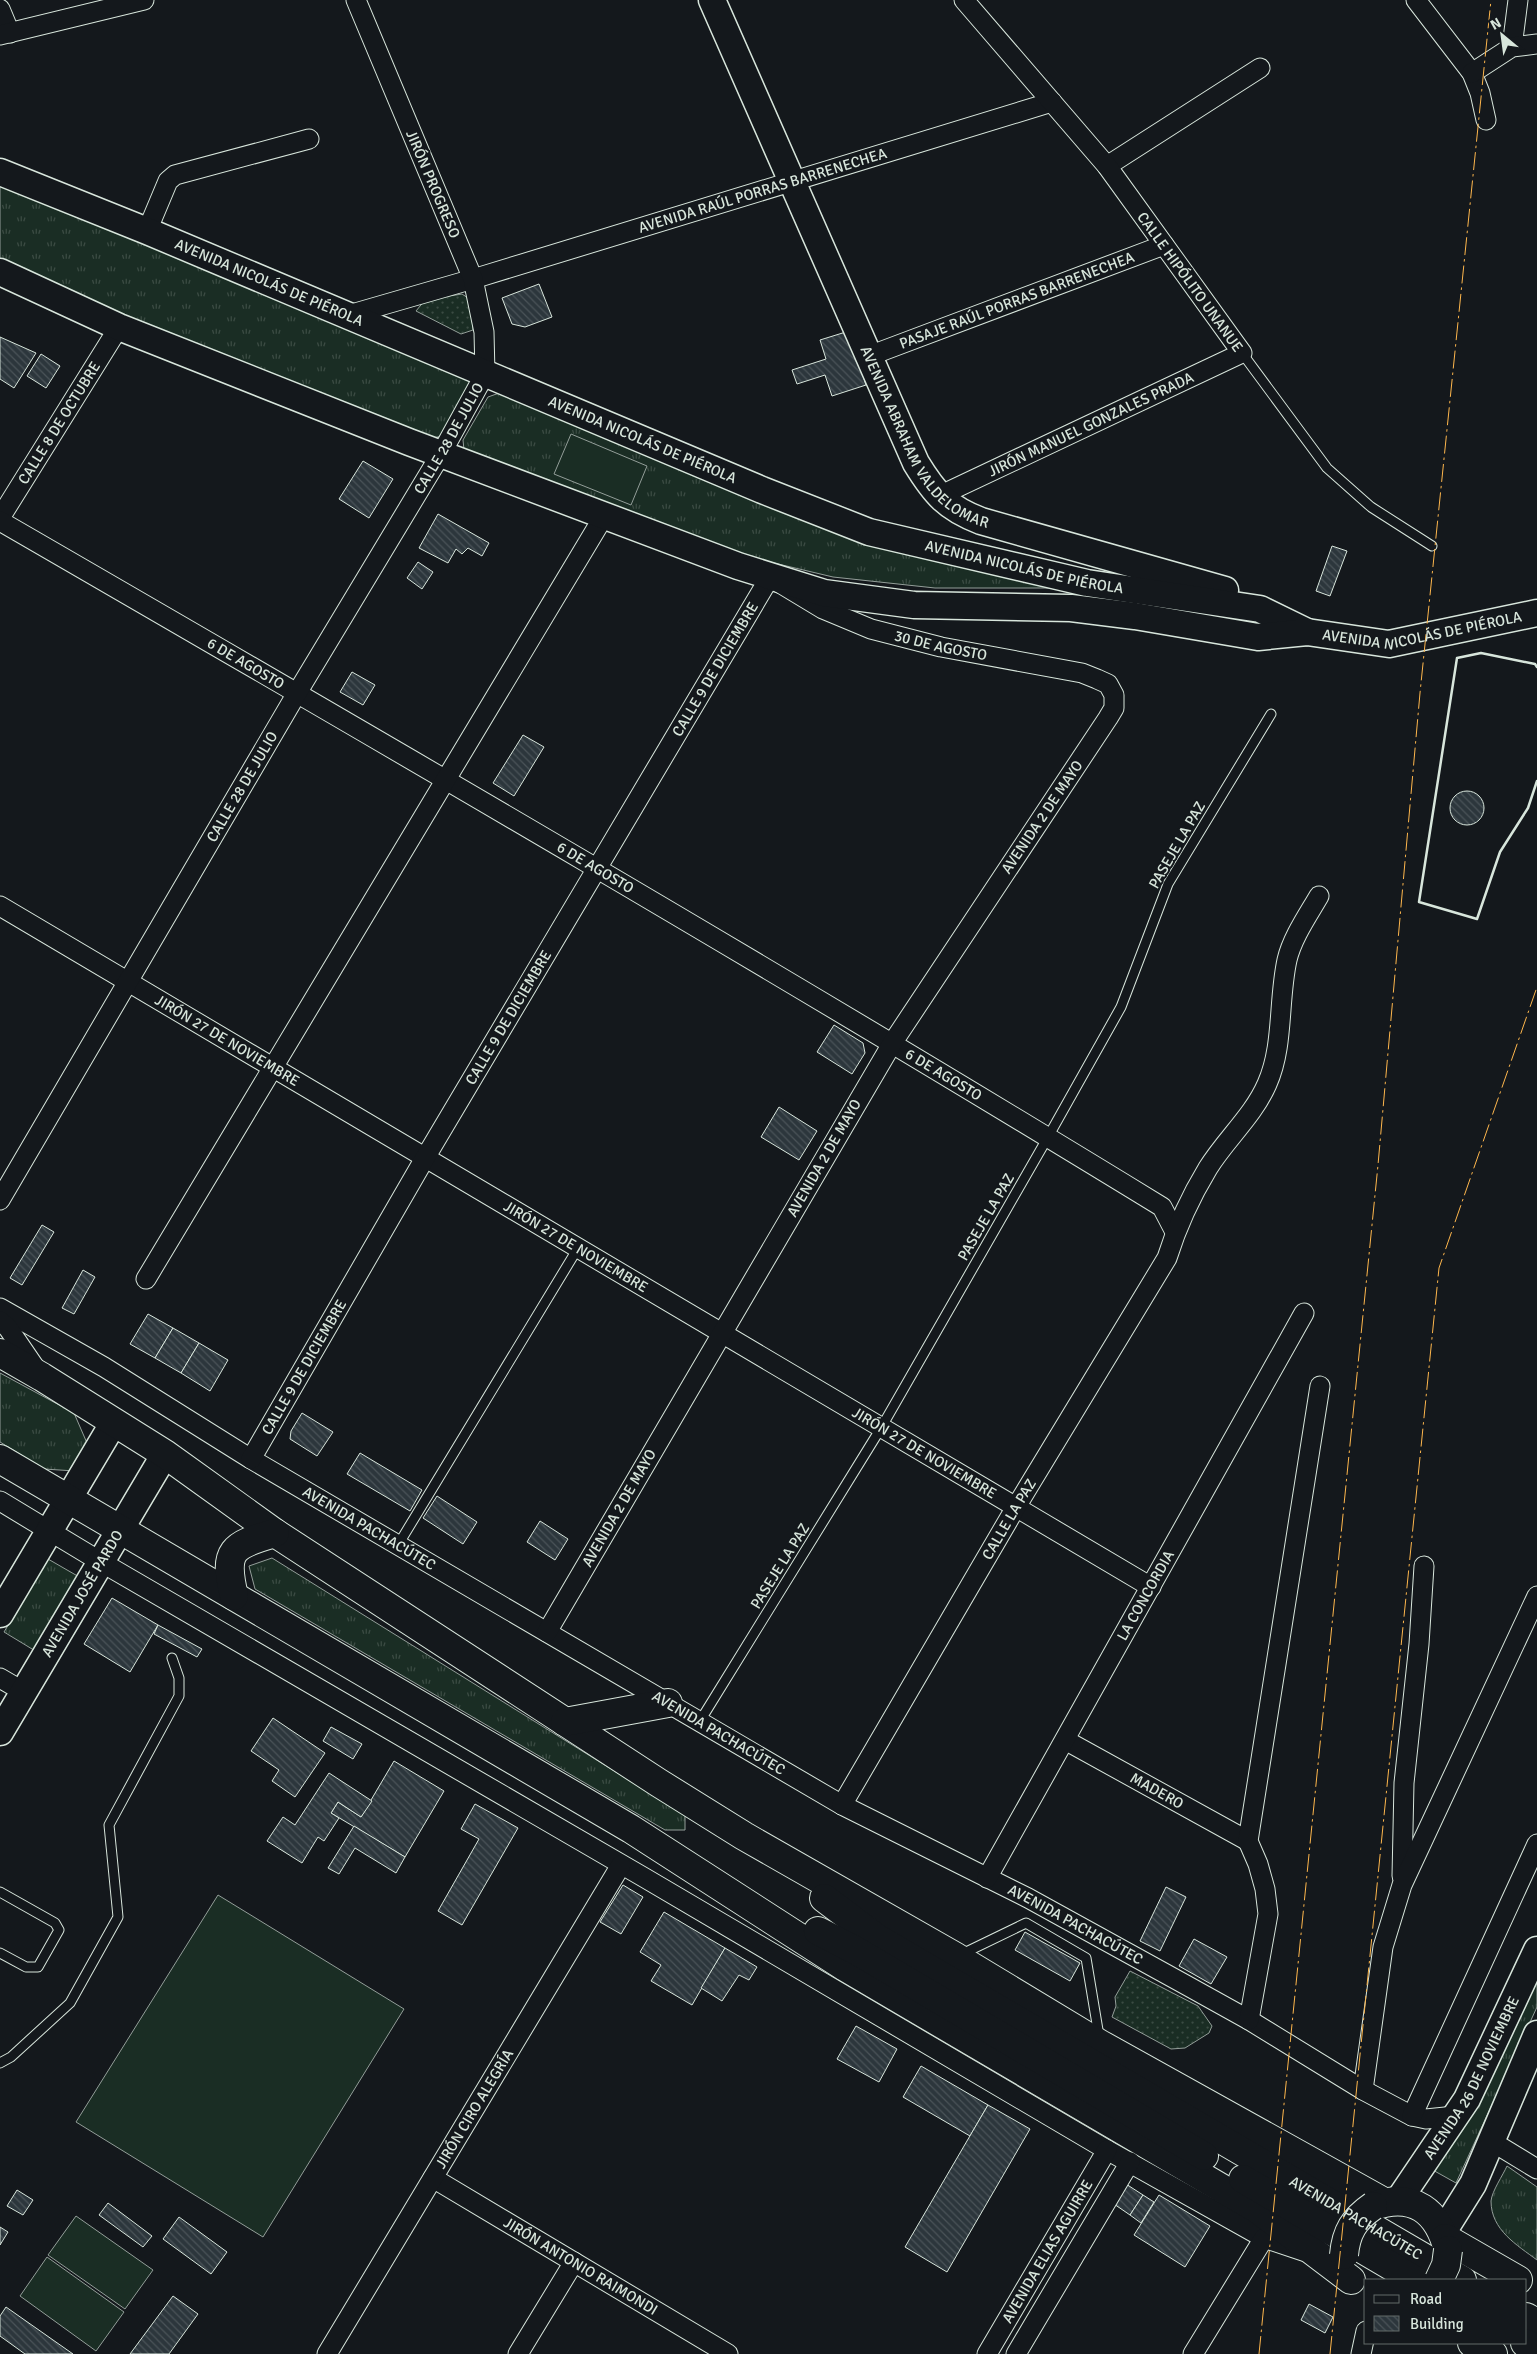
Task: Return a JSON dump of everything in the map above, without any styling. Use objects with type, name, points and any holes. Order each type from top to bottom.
[{"type":"main road","name":"AVENIDA ABRAHAM VALDELOMAR","points":[[712,0],[916,463],[939,496],[958,512],[981,522],[1246,596],[1290,611],[1349,637]]},
{"type":"main road","name":"AVENIDA NICOLÁS DE PIÉROLA","points":[[0,172],[147,231],[345,316],[869,532],[1086,583],[1260,609],[1307,632]]},
{"type":"main road","name":"AVENIDA NICOLÁS DE PIÉROLA","points":[[0,272],[119,327],[441,454],[770,577],[824,594],[914,606],[1071,608],[1136,616],[1258,637],[1307,632],[1389,644],[1536,612]]},
{"type":"main road","name":"AVENIDA PACHACÚTEC","points":[[0,1353],[165,1454],[275,1532],[565,1722],[744,1836],[956,1957],[1100,2044],[1385,2203],[1421,2207],[1430,2214],[1445,2240],[1516,2279]]},
{"type":"main road","points":[[0,1614],[114,1422]]},
{"type":"main road","name":"AVENIDA JOSÉ PARDO","points":[[0,1732],[165,1454]]},
{"type":"main road","name":"AVENIDA PACHACÚTEC","points":[[0,1459],[581,1799],[702,1874],[845,1967],[1257,2209],[1317,2255],[1353,2277]]},
{"type":"main road","points":[[234,1596],[228,1566],[231,1556],[239,1546],[250,1540],[275,1532]]},
{"type":"main road","points":[[565,1722],[668,1703]]},
{"type":"main road","name":"AVENIDA PACHACÚTEC","points":[[744,1836],[877,1938],[1460,2279]]},
{"type":"main road","name":"AVENIDA PACHACÚTEC","points":[[702,1874],[855,1950],[1413,2279]]},
{"type":"main road","name":"AVENIDA 26 DE NOVIEMBRE","points":[[1385,2203],[1467,2099],[1537,1950]]},
{"type":"main road","points":[[1439,2279],[1446,2265],[1445,2240],[1473,2184],[1537,2034]]},
{"type":"main road","points":[[1353,2277],[1345,2240],[1351,2226],[1360,2214],[1385,2203]]},
{"type":"main road","points":[[1474,2344],[1493,2354]]},
{"type":"street","points":[[0,9],[5,34],[144,0]]},
{"type":"street","name":"JIRÓN PROGRESO","points":[[356,0],[473,279],[484,332],[485,374]]},
{"type":"street","name":"CALLE HIPÓLITO UNANUE","points":[[964,0],[1107,166],[1242,353]]},
{"type":"street","points":[[1416,0],[1472,73],[1480,93],[1486,120]]},
{"type":"street","points":[[1512,47],[1518,0]]},
{"type":"street","points":[[1472,73],[1512,47],[1537,44]]},
{"type":"street","points":[[1107,166],[1260,68]]},
{"type":"street","name":"AVENIDA RAÚL PORRAS BARRENECHEA","points":[[345,316],[473,279],[1052,102]]},
{"type":"street","points":[[147,231],[168,181],[175,175],[309,139]]},
{"type":"street","name":"PASAJE RAÚL PORRAS BARRENECHEA","points":[[869,356],[1164,245]]},
{"type":"street","name":"CALLE 8 DE OCTUBRE","points":[[0,519],[119,327]]},
{"type":"street","name":"JIRÓN MANUEL GONZALES PRADA","points":[[939,496],[1242,353]]},
{"type":"street","name":"CALLE 28 DE JULIO","points":[[0,1200],[297,693],[441,454],[485,374]]},
{"type":"street","points":[[146,1279],[604,516]]},
{"type":"street","name":"6 DE AGOSTO","points":[[0,519],[893,1042],[1162,1207],[1175,1232]]},
{"type":"street","name":"30 DE AGOSTO","points":[[770,577],[823,609],[871,629],[941,647],[1082,673],[1108,684],[1114,695]]},
{"type":"street","name":"CALLE 9 DE DICIEMBRE","points":[[251,1458],[425,1158],[770,577]]},
{"type":"street","name":"AVENIDA 2 DE MAYO","points":[[547,1632],[893,1042],[1108,718],[1114,708],[1114,695]]},
{"type":"street","name":"CALLE LA PAZ","points":[[842,1805],[1016,1507],[1167,1258],[1175,1232],[1208,1167],[1256,1106],[1268,1082],[1277,1051],[1280,1007],[1287,958],[1319,896]]},
{"type":"street","name":"JIRÓN 27 DE NOVIEMBRE","points":[[0,906],[1150,1587]]},
{"type":"street","name":"AVENIDA PACHACÚTEC","points":[[0,1308],[104,1367],[251,1458],[842,1805],[987,1878],[1249,2020],[1363,2090],[1412,2116],[1426,2119],[1455,2116]]},
{"type":"street","name":"LA CONCORDIA","points":[[987,1878],[1304,1312]]},
{"type":"street","points":[[0,1322],[8,1328],[42,1377]]},
{"type":"street","points":[[1249,2020],[1268,1914],[1265,1889],[1258,1864],[1248,1841],[1320,1386]]},
{"type":"street","name":"AVENIDA PACHACÚTEC","points":[[0,1501],[101,1562],[1107,2150],[1264,2238],[1317,2255]]},
{"type":"street","points":[[1402,1884],[1404,1783],[1419,1644],[1424,1566]]},
{"type":"street","points":[[1363,2090],[1383,1947],[1402,1884],[1537,1596]]},
{"type":"street","points":[[0,1678],[24,1692]]},
{"type":"street","name":"MADERO","points":[[1065,1740],[1248,1841]]},
{"type":"street","points":[[1412,2116],[1537,1844]]},
{"type":"street","name":"JIRÓN CIRO ALEGRÍA","points":[[327,2354],[622,1865]]},
{"type":"street","points":[[1491,2141],[1537,2169]]},
{"type":"street","name":"AVENIDA ELIAS AGUIRRE","points":[[987,2354],[1107,2150]]},
{"type":"street","name":"AVENIDA ELIAS AGUIRRE","points":[[1016,2354],[1130,2162]]},
{"type":"street","name":"JIRÓN ANTONIO RAIMONDI","points":[[433,2178],[728,2354]]},
{"type":"street","points":[[1193,2354],[1264,2238]]},
{"type":"street","points":[[518,2354],[574,2262]]},
{"type":"street","points":[[1360,2354],[1364,2339]]},
{"type":"lane","name":"CALLE HIPÓLITO UNANUE","points":[[1242,353],[1327,468],[1371,507],[1432,546]]},
{"type":"lane","name":"PASEJE LA PAZ","points":[[700,1721],[881,1428],[1048,1137],[1121,1007],[1168,884],[1271,714]]},
{"type":"lane","points":[[398,1545],[578,1248]]},
{"type":"lane","points":[[0,2063],[11,2057],[70,2003],[118,1917],[109,1825],[179,1696],[179,1678],[172,1658]]},
{"type":"lane","points":[[0,1892],[55,1923],[59,1930],[38,1967],[26,1967],[0,1953]]},
{"type":"lane","points":[[956,1957],[1026,1923],[1086,1958],[1100,2044]]},
{"type":"green space","points":[[0,182],[471,380],[442,436],[433,438],[143,325],[0,261]]},
{"type":"green space","points":[[462,294],[471,300],[473,330],[461,334],[416,311],[425,300]]},
{"type":"green space","points":[[502,392],[1054,588],[935,588],[833,577],[736,554],[464,450],[463,440],[488,397]]},
{"type":"green space","points":[[571,434],[647,466],[631,505],[554,474]]},
{"type":"green space","points":[[0,1373],[74,1413],[90,1450],[75,1471],[44,1469],[0,1442]]},
{"type":"green space","points":[[272,1558],[685,1815],[685,1830],[665,1830],[255,1589],[249,1566]]},
{"type":"green space","points":[[48,1559],[81,1578],[37,1652],[4,1632]]},
{"type":"green space","points":[[218,1895],[404,2009],[263,2237],[76,2122]]},
{"type":"green space","points":[[1130,1971],[1198,2006],[1212,2026],[1209,2033],[1185,2048],[1171,2049],[1112,2017],[1116,2006],[1115,1997]]},
{"type":"green space","points":[[1537,1976],[1537,2007],[1456,2183],[1431,2169]]},
{"type":"green space","points":[[1507,2166],[1537,2187],[1537,2260],[1506,2236],[1495,2220],[1492,2211],[1491,2201],[1495,2188]]},
{"type":"green space","points":[[76,2216],[153,2270],[125,2309],[48,2255]]},
{"type":"green space","points":[[47,2257],[124,2312],[96,2351],[20,2296]]},
{"type":"building","points":[[539,284],[552,317],[525,327],[512,324],[502,298]]},
{"type":"building","points":[[849,331],[866,385],[832,396],[825,375],[797,384],[792,370],[826,359],[820,340]]},
{"type":"building","points":[[0,337],[36,353],[14,388],[0,379]]},
{"type":"building","points":[[41,354],[60,366],[46,388],[27,376]]},
{"type":"building","points":[[363,461],[393,479],[369,518],[339,499]]},
{"type":"building","points":[[438,514],[489,543],[482,556],[468,548],[462,554],[456,549],[448,563],[419,548]]},
{"type":"building","points":[[1332,546],[1347,551],[1330,596],[1316,591]]},
{"type":"building","points":[[418,562],[433,572],[422,589],[407,578]]},
{"type":"building","points":[[352,672],[375,685],[363,705],[340,692]]},
{"type":"building","points":[[523,735],[544,747],[514,796],[493,783]]},
{"type":"building","points":[[1467,791],[1474,792],[1479,796],[1483,801],[1483,815],[1479,820],[1474,824],[1467,825],[1460,824],[1455,820],[1451,815],[1450,808],[1451,801],[1455,796],[1460,792]]},
{"type":"building","points":[[834,1025],[863,1043],[865,1053],[852,1074],[817,1052]]},
{"type":"building","points":[[779,1107],[817,1131],[799,1160],[761,1137]]},
{"type":"building","points":[[42,1225],[54,1232],[22,1285],[10,1278]]},
{"type":"building","points":[[83,1270],[95,1277],[74,1314],[62,1308]]},
{"type":"building","points":[[148,1314],[173,1328],[155,1358],[130,1344]]},
{"type":"building","points":[[173,1328],[199,1343],[181,1373],[155,1358]]},
{"type":"building","points":[[199,1343],[228,1360],[210,1391],[181,1373]]},
{"type":"building","points":[[302,1413],[333,1432],[317,1456],[290,1439],[291,1431]]},
{"type":"building","points":[[360,1453],[422,1490],[410,1511],[347,1474]]},
{"type":"building","points":[[437,1496],[477,1522],[463,1544],[423,1518]]},
{"type":"building","points":[[540,1521],[568,1539],[555,1560],[527,1542]]},
{"type":"building","points":[[112,1598],[158,1625],[130,1672],[84,1644]]},
{"type":"building","points":[[158,1625],[202,1649],[197,1657],[154,1634]]},
{"type":"building","points":[[273,1718],[325,1753],[295,1797],[272,1781],[279,1770],[251,1751]]},
{"type":"building","points":[[331,1727],[362,1744],[353,1759],[323,1741]]},
{"type":"building","points":[[394,1761],[444,1791],[405,1857],[331,1813],[338,1802],[361,1817]]},
{"type":"building","points":[[329,1773],[372,1801],[361,1817],[338,1802],[331,1813],[339,1818],[324,1841],[318,1837],[302,1863],[267,1841],[283,1817],[295,1825]]},
{"type":"building","points":[[475,1804],[518,1828],[462,1925],[438,1911],[479,1839],[461,1829]]},
{"type":"building","points":[[354,1826],[405,1857],[396,1873],[355,1848],[339,1874],[328,1868]]},
{"type":"building","points":[[623,1885],[643,1897],[621,1934],[600,1922]]},
{"type":"building","points":[[1166,1887],[1186,1897],[1160,1951],[1140,1941]]},
{"type":"building","points":[[664,1912],[725,1948],[692,2005],[651,1981],[661,1965],[640,1952]]},
{"type":"building","points":[[1025,1932],[1080,1963],[1070,1981],[1015,1950]]},
{"type":"building","points":[[1194,1939],[1227,1957],[1211,1984],[1179,1966]]},
{"type":"building","points":[[725,1948],[757,1967],[749,1980],[739,1975],[722,2001],[701,1988]]},
{"type":"building","points":[[856,2026],[897,2049],[879,2082],[837,2059]]},
{"type":"building","points":[[921,2066],[988,2105],[970,2136],[903,2097]]},
{"type":"building","points":[[988,2105],[1030,2129],[947,2272],[905,2247]]},
{"type":"building","points":[[1126,2184],[1143,2195],[1130,2215],[1114,2204]]},
{"type":"building","points":[[17,2190],[33,2200],[23,2215],[7,2206]]},
{"type":"building","points":[[1143,2195],[1154,2202],[1141,2223],[1130,2215]]},
{"type":"building","points":[[1159,2195],[1210,2226],[1185,2267],[1134,2235]]},
{"type":"building","points":[[108,2203],[152,2236],[143,2247],[99,2215]]},
{"type":"building","points":[[179,2217],[227,2252],[211,2274],[163,2239]]},
{"type":"building","points":[[0,2227],[8,2232],[0,2245]]},
{"type":"building","points":[[173,2296],[198,2314],[169,2354],[130,2354]]},
{"type":"building","points":[[1309,2304],[1333,2317],[1325,2333],[1301,2320]]},
{"type":"building","points":[[6,2307],[73,2354],[25,2354],[0,2336],[0,2316]]},
{"type":"wall","points":[[1537,667],[1535,664],[1481,653],[1457,658],[1419,902],[1477,919],[1500,852],[1528,808],[1537,781]]},
{"type":"power","points":[[1259,2354],[1378,1165],[1420,693],[1491,0]]},
{"type":"power","points":[[1330,2354],[1439,1268],[1537,987]]}]
